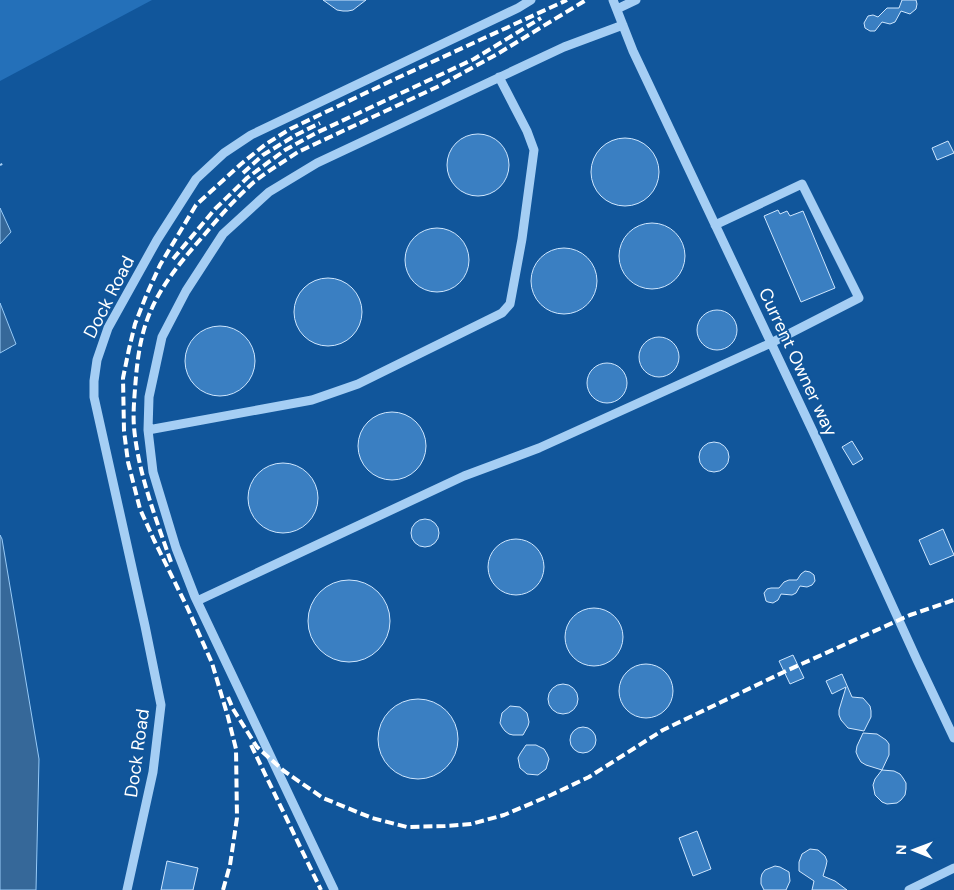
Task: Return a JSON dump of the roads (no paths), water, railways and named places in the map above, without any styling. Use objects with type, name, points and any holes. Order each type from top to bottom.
[{"type":"street","name":"Dock Road","points":[[127,890],[153,772],[161,705],[94,398],[97,360],[108,328],[157,240],[196,179],[224,153],[251,135],[518,8],[531,0]]},
{"type":"street","name":"Current Owner way","points":[[613,0],[633,51],[833,474],[954,738]]},
{"type":"street","points":[[617,10],[636,0]]},
{"type":"street","points":[[334,890],[197,601],[176,548],[152,472],[148,430],[149,397],[162,337],[186,291],[222,234],[269,192],[317,163],[499,77],[564,47],[623,25]]},
{"type":"street","points":[[148,430],[312,400],[358,384],[502,313],[510,304],[522,239],[534,150],[527,130],[499,77]]},
{"type":"street","points":[[197,601],[464,476],[538,448],[771,343],[859,298],[802,184],[715,225]]},
{"type":"street","points":[[909,890],[954,868]]},
{"type":"railway","points":[[223,890],[230,865],[237,818],[236,749],[212,663],[140,509],[128,462],[124,431],[123,378],[135,324],[160,265],[196,205],[266,144],[290,129],[567,0]]},
{"type":"railway","points":[[171,562],[139,461],[134,413],[138,358],[142,337],[157,298],[175,270],[211,227],[254,182],[298,152],[439,86],[499,53],[586,0]]},
{"type":"railway","points":[[173,259],[215,209],[247,178],[285,150],[316,133],[474,59],[541,18]]},
{"type":"railway","points":[[243,173],[263,155],[320,123]]},
{"type":"railway","points":[[228,697],[233,709],[257,747],[284,771],[323,798],[372,818],[407,827],[471,824],[504,815],[551,795],[589,777],[663,730],[786,671],[910,615],[954,600]]},
{"type":"railway","points":[[251,745],[321,890]]}]
